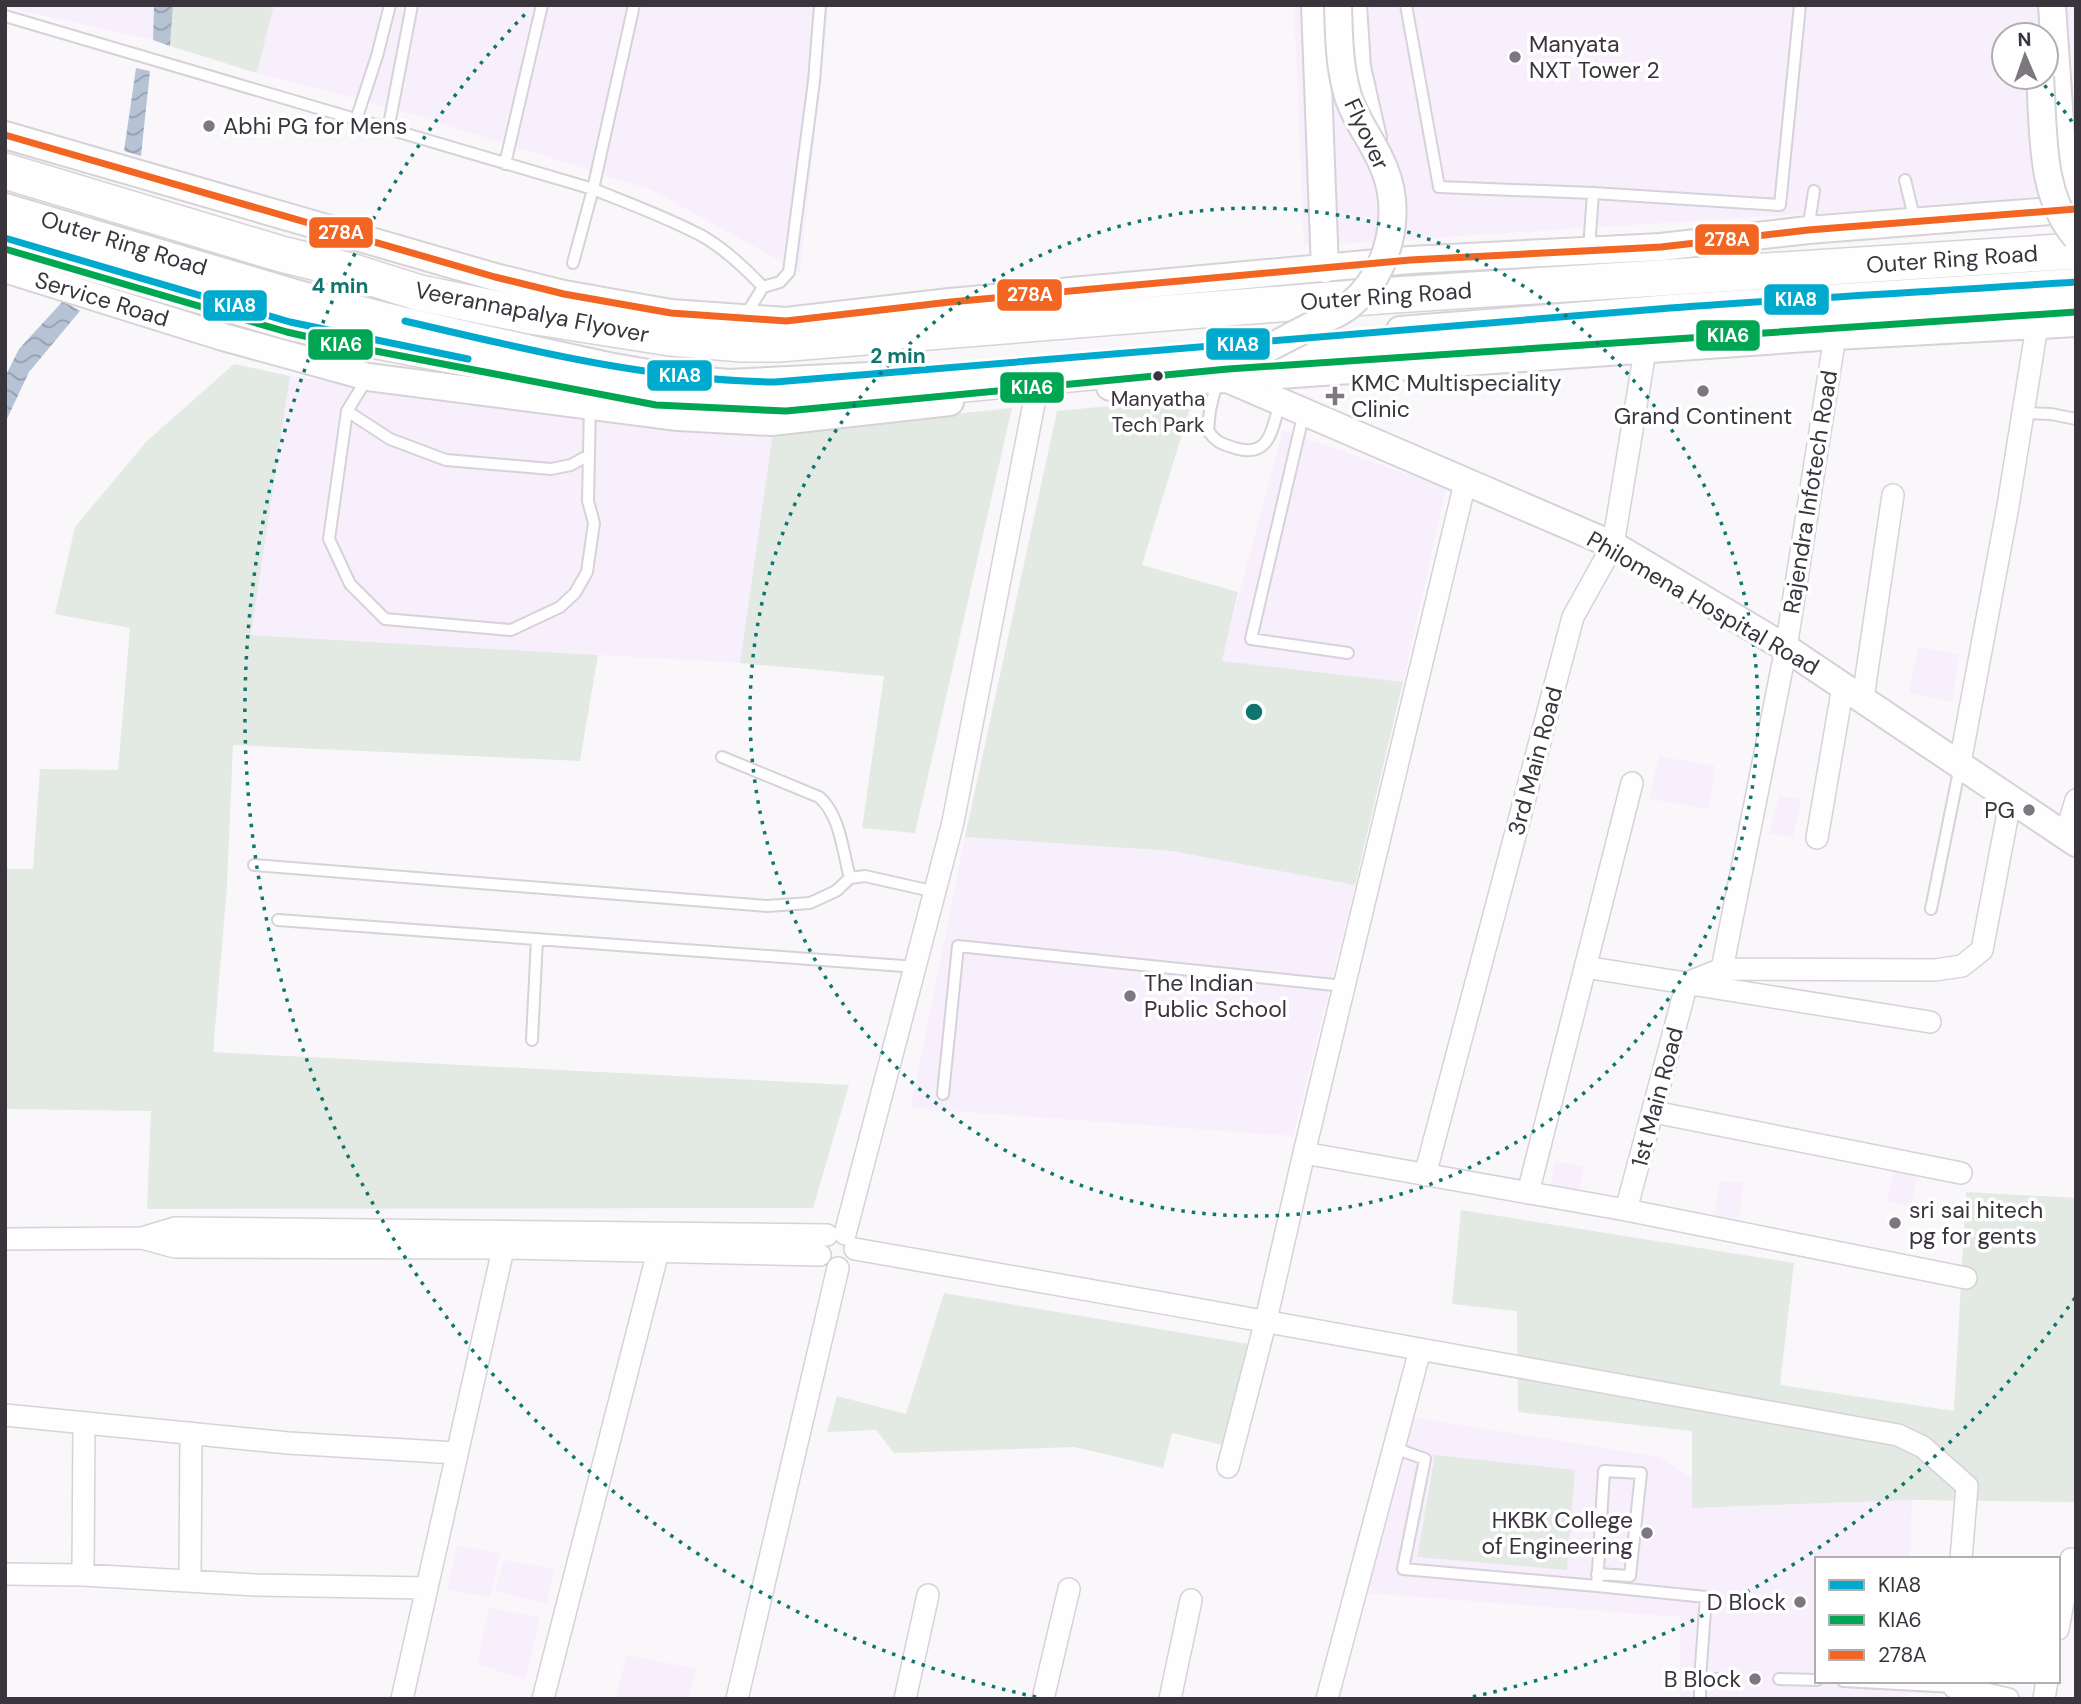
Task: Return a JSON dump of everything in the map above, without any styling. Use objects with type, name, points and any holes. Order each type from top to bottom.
[{"type":"highway","name":"Veerannapalya Flyover","points":[[5,171],[268,250],[413,307],[531,316],[697,340]]},
{"type":"highway","points":[[5,238],[277,318],[341,334],[657,395],[786,401],[1231,372],[2076,301]]},
{"type":"highway","name":"Outer Ring Road","points":[[697,340],[740,331],[778,344],[1379,296],[1632,264],[2076,251]]},
{"type":"street","points":[[1315,5],[1325,269]]},
{"type":"street","name":"Flyover","points":[[1231,372],[1349,306],[1369,284],[1385,254],[1390,237],[1393,219],[1390,183],[1348,97],[1340,61],[1338,5]]},
{"type":"street","points":[[1353,5],[1357,66],[1371,133],[1410,260]]},
{"type":"street","points":[[5,135],[495,277],[564,294],[671,313],[740,331],[786,321],[950,302],[1410,260],[1588,252],[1632,264],[1808,230],[2071,209],[2052,5]]},
{"type":"street","points":[[2041,91],[2045,154],[2052,194],[2064,222],[2076,237]]},
{"type":"street","name":"Outer Ring Road","points":[[5,207],[208,269],[413,307],[596,363],[683,379],[729,383],[1055,361],[1672,308],[2076,282]]},
{"type":"street","name":"Service Road","points":[[5,269],[223,337],[368,377],[678,417],[771,422],[1231,372],[1646,351],[1835,336],[2076,323]]},
{"type":"street","points":[[1960,763],[2024,414],[2037,327]]},
{"type":"street","name":"Rajendra Infotech Road","points":[[1722,969],[1786,648],[1835,336]]},
{"type":"street","name":"3rd Main Road","points":[[1425,1175],[1573,617],[1613,545],[1646,351]]},
{"type":"street","name":"Philomena Hospital Road","points":[[1231,372],[1280,402],[1613,545],[1786,648],[2011,797],[2071,840]]},
{"type":"street","points":[[837,1243],[917,967],[953,822],[1035,393]]},
{"type":"street","points":[[1228,1467],[1266,1320],[1465,482]]},
{"type":"street","points":[[1817,838],[1853,692],[1893,495]]},
{"type":"street","points":[[1528,1193],[1632,783]]},
{"type":"street","points":[[1687,983],[1722,969],[1935,970],[1962,966],[1983,950],[2011,797]]},
{"type":"street","points":[[2071,840],[2076,800]]},
{"type":"street","points":[[1585,967],[1930,1021]]},
{"type":"street","name":"1st Main Road","points":[[1626,1210],[1687,983]]},
{"type":"street","points":[[1654,1112],[1961,1172]]},
{"type":"street","points":[[1304,1153],[1626,1210],[1966,1278]]},
{"type":"street","points":[[5,1239],[142,1238],[175,1247],[505,1240],[837,1243],[1898,1435],[1923,1447],[1967,1486],[1961,1557]]},
{"type":"street","points":[[402,1699],[505,1240]]},
{"type":"street","points":[[543,1699],[660,1242]]},
{"type":"street","points":[[737,1699],[838,1268],[849,1264],[853,1259],[837,1243]]},
{"type":"street","points":[[1327,1699],[1420,1350]]},
{"type":"street","points":[[5,1415],[288,1443],[456,1453]]},
{"type":"street","points":[[83,1575],[84,1423]]},
{"type":"street","points":[[190,1581],[191,1433]]},
{"type":"street","points":[[2060,1618],[2071,1559]]},
{"type":"street","points":[[5,1574],[83,1575],[256,1585],[426,1588]]},
{"type":"street","points":[[1043,1699],[1069,1589]]},
{"type":"street","points":[[905,1699],[928,1595]]},
{"type":"street","points":[[1170,1699],[1191,1600]]},
{"type":"street","points":[[1953,1689],[2008,1699]]},
{"type":"lane","points":[[356,120],[390,5]]},
{"type":"lane","points":[[388,130],[412,5]]},
{"type":"lane","points":[[505,164],[542,5]]},
{"type":"lane","points":[[573,263],[593,189],[634,5]]},
{"type":"lane","points":[[740,331],[763,286],[780,282],[789,272],[814,81],[820,5]]},
{"type":"lane","points":[[1406,5],[1438,187],[1593,193],[1780,205],[1800,5]]},
{"type":"lane","points":[[5,16],[593,189],[706,238],[763,286]]},
{"type":"lane","points":[[1905,180],[1916,223]]},
{"type":"lane","points":[[1808,230],[1814,191]]},
{"type":"lane","points":[[1588,252],[1593,193]]},
{"type":"lane","points":[[1231,372],[1210,410],[1208,430],[1218,442],[1254,452],[1262,447],[1270,433],[1280,402]]},
{"type":"lane","points":[[368,377],[347,411],[329,539],[350,584],[385,619],[511,630],[560,607],[575,593],[587,572],[594,523],[588,501],[590,405]]},
{"type":"lane","points":[[347,411],[390,439],[446,460],[551,469],[571,465],[587,456]]},
{"type":"lane","points":[[1304,412],[1251,639],[1348,653]]},
{"type":"lane","points":[[2024,414],[2051,414],[2076,419]]},
{"type":"lane","points":[[722,757],[819,797],[826,803],[834,816],[850,878]]},
{"type":"lane","points":[[1931,909],[1960,763]]},
{"type":"lane","points":[[254,865],[767,906],[810,903],[836,891],[850,878],[865,876],[936,892]]},
{"type":"lane","points":[[278,920],[917,967]]},
{"type":"lane","points":[[532,1040],[537,939]]},
{"type":"lane","points":[[943,1094],[958,946],[1344,986]]},
{"type":"lane","points":[[1394,1448],[1425,1459],[1403,1569],[1597,1580],[1706,1597],[1700,1699]]},
{"type":"lane","points":[[1604,1471],[1640,1474],[1630,1576],[1597,1580],[1604,1471]]},
{"type":"lane","points":[[1700,1679],[1730,1679]]},
{"type":"lane","points":[[1779,1679],[1815,1680]]},
{"type":"lane","points":[[1870,1683],[1953,1689]]},
{"type":"shaded area","points":[[154,5],[153,40],[5,7]]},
{"type":"shaded area","points":[[173,5],[274,5],[257,73],[170,46]]},
{"type":"shaded area","points":[[274,5],[829,5],[800,272],[652,190],[402,111],[257,73]]},
{"type":"shaded area","points":[[1294,5],[2076,5],[2076,192],[1960,204],[1304,246]]},
{"type":"shaded area","points":[[234,364],[290,376],[251,635],[598,655],[580,761],[233,745],[227,886],[213,1052],[849,1085],[813,1208],[147,1209],[151,1111],[5,1109],[5,869],[33,869],[40,769],[118,770],[130,628],[55,614],[75,527],[147,441]]},
{"type":"shaded area","points":[[290,376],[607,415],[773,432],[740,663],[251,635]]},
{"type":"shaded area","points":[[1193,398],[1142,565],[1238,592],[1222,661],[1403,682],[1355,885],[1171,851],[965,837],[1057,411]]},
{"type":"shaded area","points":[[1012,408],[915,833],[862,828],[884,676],[740,663],[773,432]]},
{"type":"shaded area","points":[[1283,430],[1446,488],[1403,682],[1221,661]]},
{"type":"shaded area","points":[[1918,647],[1959,654],[1952,702],[1909,693]]},
{"type":"shaded area","points":[[1659,756],[1715,766],[1709,809],[1649,799]]},
{"type":"shaded area","points":[[1779,796],[1801,799],[1793,838],[1769,833]]},
{"type":"shaded area","name":"The Indian Public School","points":[[965,837],[1171,851],[1355,885],[1293,1136],[911,1108]]},
{"type":"shaded area","points":[[1556,1161],[1584,1167],[1579,1194],[1550,1188]]},
{"type":"shaded area","points":[[1895,1166],[1919,1172],[1911,1207],[1887,1201]]},
{"type":"shaded area","points":[[1719,1181],[1743,1183],[1739,1219],[1714,1216]]},
{"type":"shaded area","points":[[1966,1192],[2076,1198],[2076,1502],[1912,1500],[1692,1508],[1692,1431],[1518,1412],[1517,1311],[1452,1304],[1461,1210],[1794,1263],[1780,1385],[1954,1411]]},
{"type":"shaded area","points":[[944,1293],[1255,1345],[1231,1447],[1172,1433],[1163,1468],[1075,1447],[894,1453],[876,1430],[827,1432],[837,1396],[906,1414]]},
{"type":"shaded area","name":"HKBK College of Engineering","points":[[1412,1417],[1660,1457],[1692,1478],[1693,1508],[1912,1500],[1910,1557],[1815,1557],[1815,1683],[1951,1683],[1950,1694],[1908,1693],[1907,1699],[1680,1699],[1680,1617],[1367,1593]]},
{"type":"shaded area","points":[[1435,1455],[1575,1470],[1567,1570],[1417,1557]]},
{"type":"shaded area","points":[[457,1545],[500,1554],[490,1597],[447,1590]]},
{"type":"shaded area","points":[[504,1560],[555,1569],[546,1604],[495,1591]]},
{"type":"shaded area","points":[[489,1607],[540,1618],[525,1680],[477,1664]]},
{"type":"shaded area","points":[[627,1655],[697,1669],[688,1699],[615,1698]]},
{"type":"water","points":[[154,5],[173,5],[170,46],[153,40]]},
{"type":"water","points":[[136,68],[150,71],[141,156],[124,151]]},
{"type":"water","points":[[63,301],[80,311],[29,372],[5,423],[5,377],[19,349]]},
{"type":"transit line","name":"278A","points":[[5,135],[495,277],[564,294],[671,313],[786,321],[950,302],[1410,260],[1661,247],[1808,230],[2076,209]]},
{"type":"transit line","name":"KIA8","points":[[5,238],[290,322],[468,359]]},
{"type":"transit line","name":"KIA6","points":[[5,249],[287,332],[339,344],[656,405],[786,411],[1228,369],[2076,312]]},
{"type":"transit line","name":"KIA8","points":[[405,321],[588,362],[681,376],[775,382],[1670,308],[2076,282]]},
{"type":"place","name":"Manyata NXT Tower 2","points":[[1515,57]]},
{"type":"place","name":"Abhi PG for Mens","points":[[209,126]]},
{"type":"place","name":"Manyatha Tech Park","points":[[1158,376]]},
{"type":"place","name":"Grand Continent","points":[[1703,391]]},
{"type":"place","name":"KMC Multispeciality Clinic","points":[[1335,396]]},
{"type":"place","name":"PG","points":[[2029,810]]},
{"type":"place","name":"The Indian Public School","points":[[1130,996]]},
{"type":"place","name":"sri sai hitech pg for gents","points":[[1895,1223]]},
{"type":"place","name":"HKBK College of Engineering","points":[[1647,1533]]},
{"type":"place","name":"D Block","points":[[1800,1602]]},
{"type":"place","name":"B Block","points":[[1755,1679]]}]
